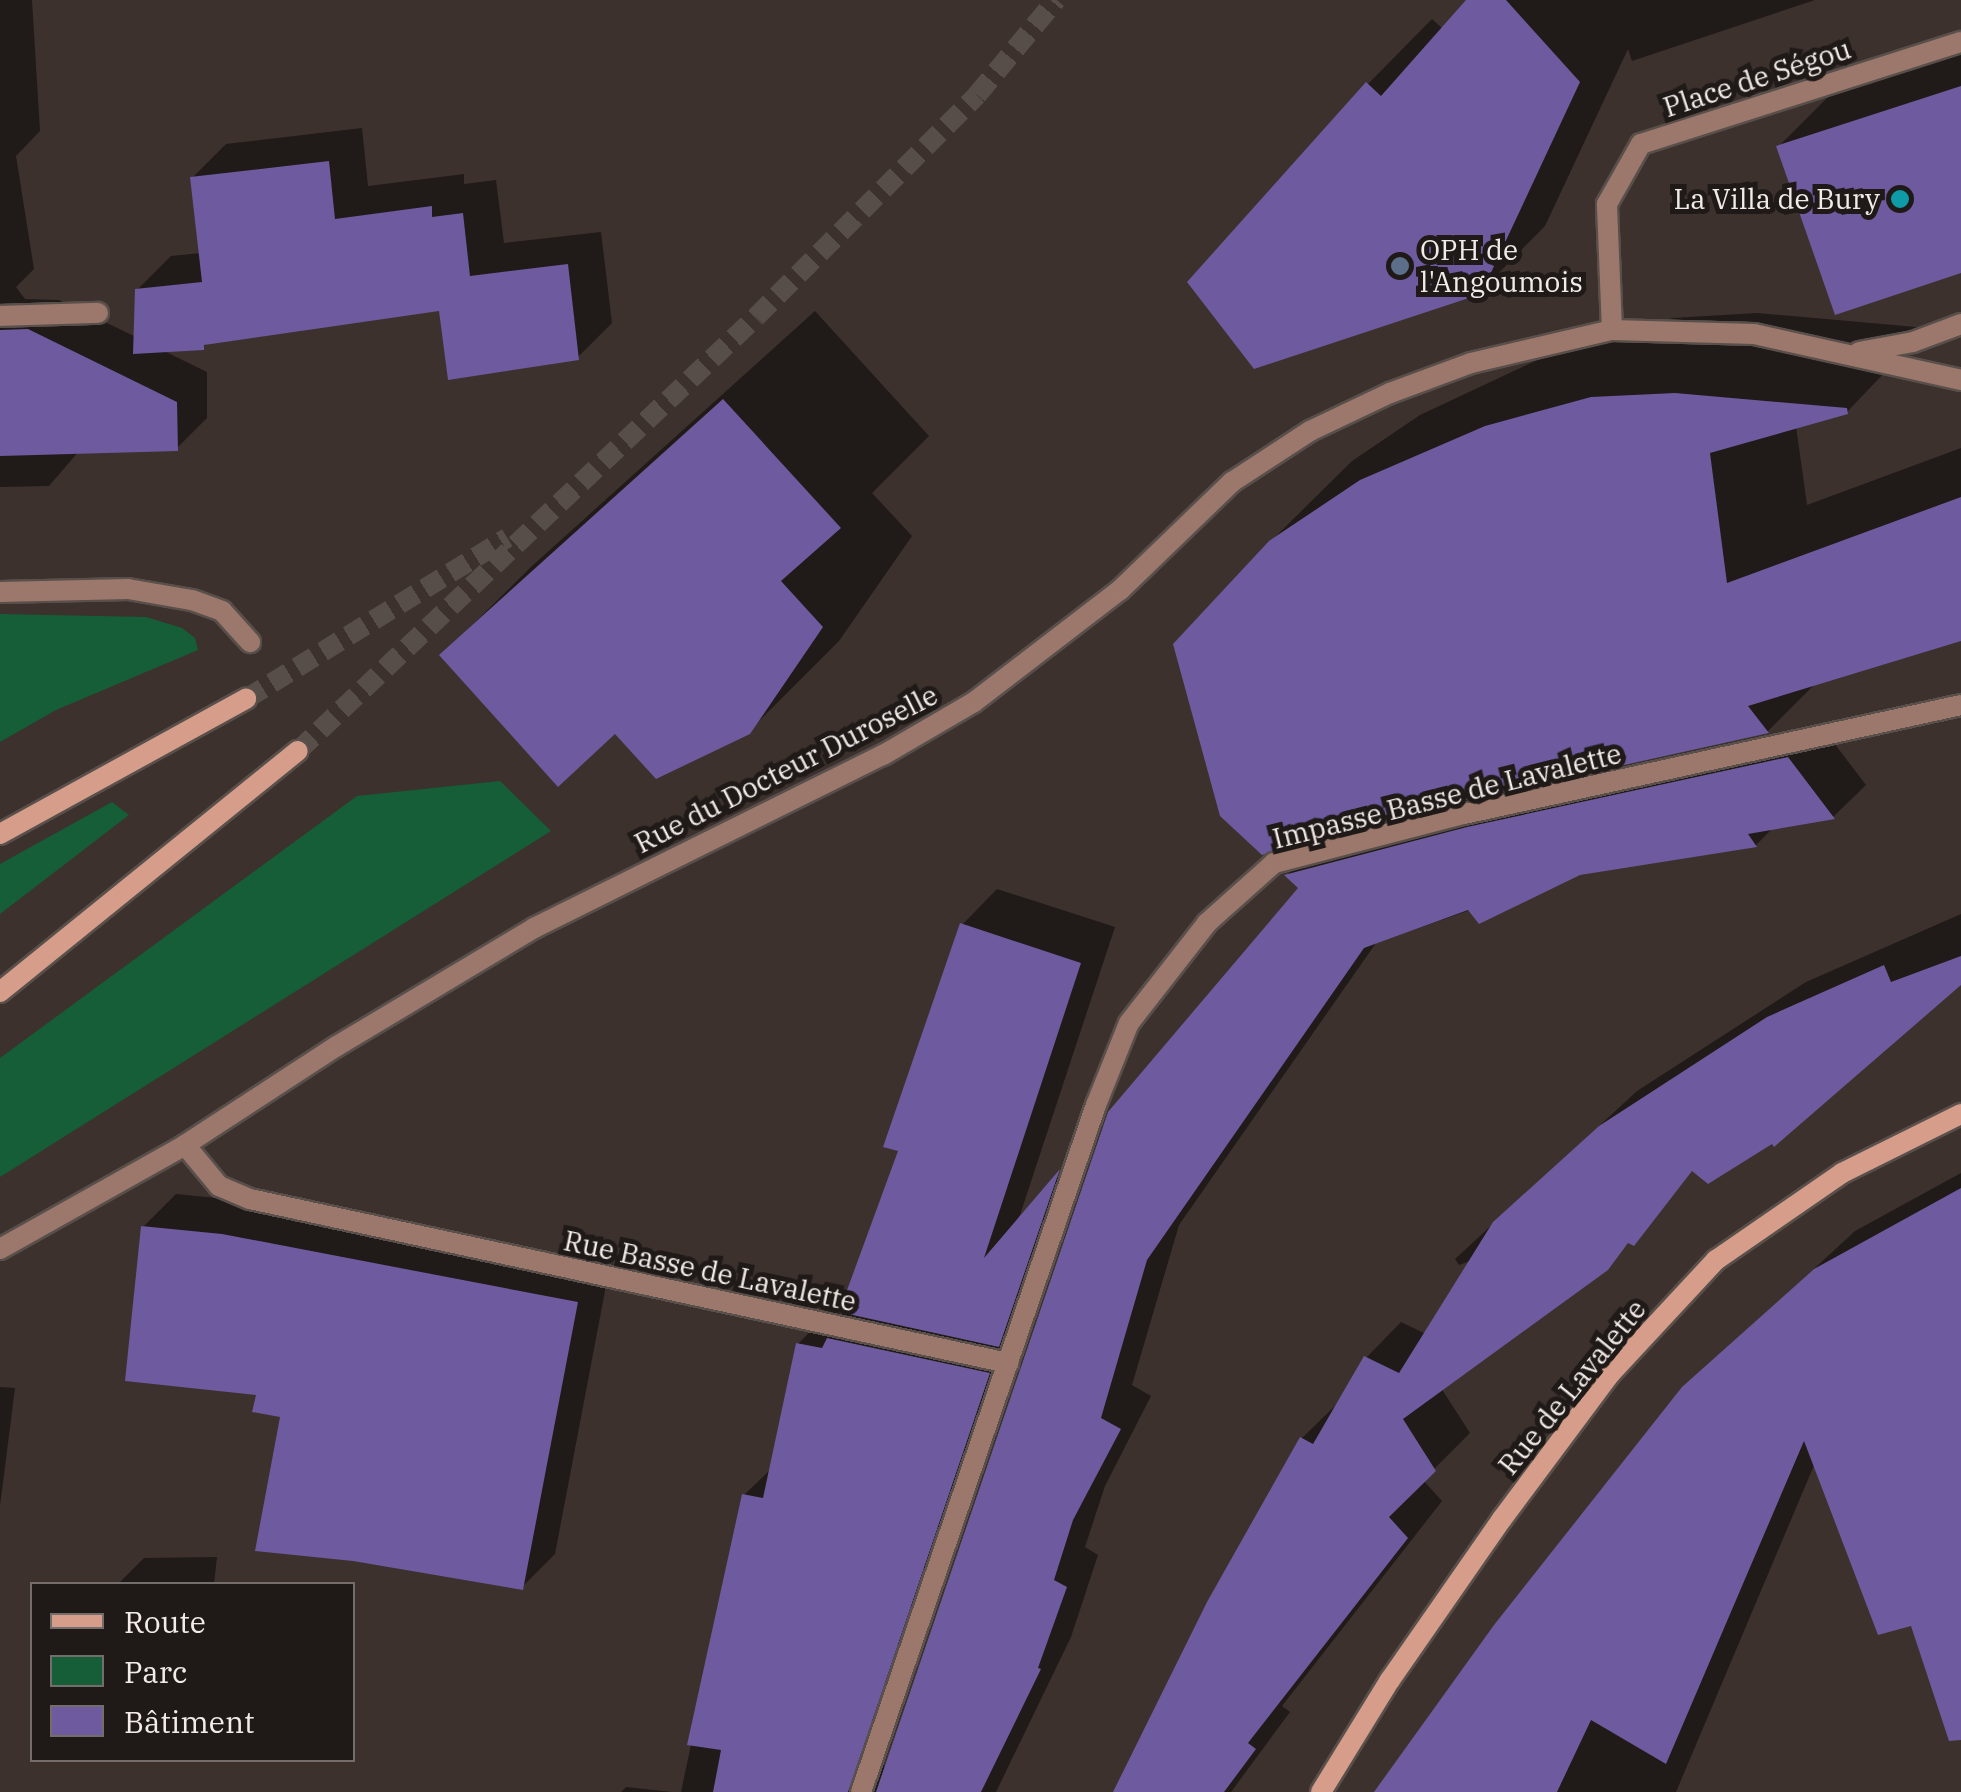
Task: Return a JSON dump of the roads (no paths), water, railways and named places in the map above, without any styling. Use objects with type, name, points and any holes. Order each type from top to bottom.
[{"type":"street","name":"Place de Ségou","points":[[1612,330],[1607,204],[1642,144],[1961,42]]},
{"type":"street","points":[[0,316],[98,313]]},
{"type":"street","name":"Rue du Docteur Duroselle","points":[[1847,354],[1914,342],[1961,324]]},
{"type":"street","name":"Rue du Docteur Duroselle","points":[[185,1146],[337,1046],[534,928],[883,755],[974,702],[1120,590],[1232,482],[1310,431],[1390,393],[1472,363],[1612,330],[1754,334],[1961,380]]},
{"type":"street","points":[[0,592],[128,589],[192,600],[222,611],[250,642]]},
{"type":"street","points":[[0,834],[246,699]]},
{"type":"street","name":"Impasse Basse de Lavalette","points":[[1008,1364],[1096,1104],[1129,1023],[1206,923],[1274,863],[1464,814],[1961,704]]},
{"type":"street","points":[[0,992],[298,751]]},
{"type":"street","name":"Rue de Lavalette","points":[[1322,1792],[1390,1680],[1502,1518],[1610,1374],[1716,1260],[1842,1172],[1961,1114]]},
{"type":"street","points":[[0,1249],[185,1146]]},
{"type":"street","name":"Rue Basse de Lavalette","points":[[185,1146],[220,1186],[250,1199],[1008,1364]]},
{"type":"street","points":[[861,1792],[1008,1364]]},
{"type":"tunnel","points":[[298,751],[756,317],[977,95],[1056,0]]},
{"type":"tunnel","points":[[246,699],[507,538]]},
{"type":"place","name":"La Villa de Bury","points":[[1900,199]]},
{"type":"place","name":"OPH de l'Angoumois","points":[[1400,266]]}]
